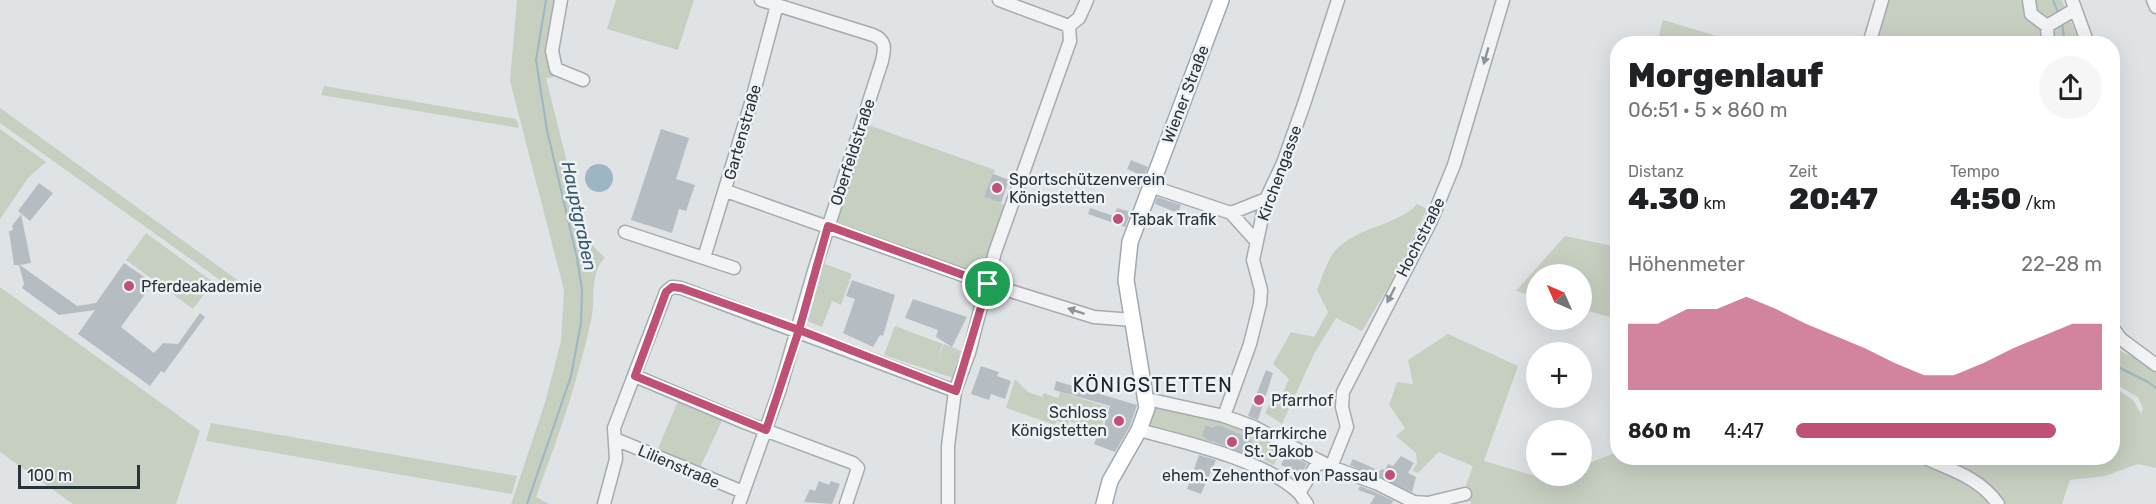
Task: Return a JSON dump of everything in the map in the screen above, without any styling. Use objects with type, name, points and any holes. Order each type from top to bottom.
[{"type":"main road","name":"Wiener Straße","points":[[1154,401],[1133,320],[1126,280],[1127,255],[1150,186],[1221,0]]},
{"type":"main road","points":[[1104,504],[1113,476],[1154,401]]},
{"type":"street","points":[[561,0],[552,51],[556,69],[583,80]]},
{"type":"street","points":[[761,0],[777,5]]},
{"type":"street","points":[[999,0],[1069,26]]},
{"type":"street","points":[[1069,26],[1079,18],[1087,0]]},
{"type":"street","name":"Kirchengasse","points":[[1224,416],[1250,344],[1260,304],[1261,290],[1253,260],[1266,199],[1301,114],[1338,0]]},
{"type":"street","name":"Hochstraße","points":[[1331,467],[1347,427],[1342,407],[1343,392],[1431,221],[1447,183],[1503,0]]},
{"type":"street","points":[[1871,36],[1882,0]]},
{"type":"street","points":[[2028,0],[2031,14],[2051,23]]},
{"type":"street","points":[[2153,0],[2156,7]]},
{"type":"street","name":"Oberfeldstraße","points":[[741,498],[799,330],[828,226],[882,61],[884,46],[881,39],[777,5]]},
{"type":"street","name":"Gartenstraße","points":[[704,258],[726,191],[777,5]]},
{"type":"street","points":[[2049,36],[2051,23],[2073,5],[2085,36]]},
{"type":"street","points":[[948,504],[948,446],[956,391],[988,284],[995,252],[1070,41],[1069,26]]},
{"type":"street","points":[[1150,186],[1231,213],[1256,241]]},
{"type":"street","points":[[726,191],[988,284],[1094,316],[1133,320]]},
{"type":"street","points":[[1231,213],[1266,199]]},
{"type":"street","points":[[625,232],[734,268]]},
{"type":"street","points":[[604,504],[616,459],[614,428],[666,292],[672,287],[681,288],[799,330],[956,391]]},
{"type":"street","points":[[2120,338],[2156,365]]},
{"type":"street","points":[[635,376],[853,464],[858,468],[846,504]]},
{"type":"street","points":[[1154,401],[1224,416],[1254,427],[1331,467],[1376,483],[1414,502],[1428,503],[1465,494]]},
{"type":"street","points":[[1139,430],[1204,448],[1250,465],[1299,493],[1307,504]]},
{"type":"street","name":"Lilienstraße","points":[[615,439],[741,498]]},
{"type":"street","points":[[1299,493],[1319,461]]},
{"type":"street","points":[[1946,465],[1955,468],[1993,496],[1998,504]]},
{"type":"shaded area","points":[[517,0],[558,0],[548,48],[549,66],[554,77],[546,78],[578,206],[594,247],[605,258],[595,278],[592,316],[574,385],[536,497],[549,504],[511,504],[546,399],[561,341],[564,290],[510,81]]},
{"type":"shaded area","points":[[616,0],[694,0],[678,50],[607,29]]},
{"type":"shaded area","points":[[1884,0],[2026,0],[2043,31],[2043,36],[1873,36]]},
{"type":"shaded area","points":[[2035,0],[2062,0],[2077,36],[2049,36],[2037,16]]},
{"type":"shaded area","points":[[1663,20],[1717,36],[1659,36]]},
{"type":"shaded area","points":[[324,86],[516,119],[519,128],[321,95]]},
{"type":"shaded area","points":[[0,108],[243,284],[241,295],[0,123]]},
{"type":"shaded area","points":[[868,125],[995,170],[985,197],[1007,206],[983,279],[835,224]]},
{"type":"shaded area","points":[[0,129],[46,162],[28,178],[0,219]]},
{"type":"shaded area","points":[[1417,204],[1427,209],[1390,284],[1362,331],[1336,318],[1314,354],[1282,424],[1265,413],[1271,401],[1279,402],[1289,379],[1273,364],[1291,332],[1314,337],[1328,312],[1317,290],[1332,255],[1354,236],[1399,217]]},
{"type":"shaded area","points":[[146,233],[213,282],[193,309],[126,260]]},
{"type":"shaded area","points":[[1565,236],[1610,246],[1610,317],[1592,312],[1592,264],[1540,264]]},
{"type":"shaded area","points":[[822,263],[852,274],[841,305],[832,301],[822,327],[807,321]]},
{"type":"shaded area","points":[[1526,280],[1526,294],[1516,291]]},
{"type":"shaded area","points":[[0,287],[200,431],[176,504],[73,504],[0,452]]},
{"type":"shaded area","points":[[895,326],[943,344],[938,358],[944,344],[961,351],[953,378],[884,355]]},
{"type":"shaded area","points":[[1448,334],[1518,366],[1484,461],[1526,473],[1526,486],[1592,486],[1592,462],[1610,455],[1610,465],[2120,465],[2120,391],[2133,400],[2141,414],[2143,409],[2138,397],[2120,387],[2120,351],[2156,368],[2156,468],[2138,464],[2105,476],[2070,480],[2062,504],[1471,504],[1471,501],[1447,504],[1463,493],[1473,466],[1439,452],[1418,473],[1412,471],[1417,463],[1416,453],[1396,436],[1405,428],[1389,405],[1397,382],[1413,384],[1408,360]]},
{"type":"shaded area","points":[[1015,379],[1028,392],[1042,397],[1044,393],[1058,398],[1060,392],[1108,407],[1100,432],[1069,421],[1067,426],[1057,421],[1055,425],[1006,408]]},
{"type":"shaded area","points":[[681,394],[725,414],[699,470],[657,451]]},
{"type":"shaded area","points":[[1147,399],[1263,433],[1261,439],[1281,449],[1274,465],[1257,456],[1255,461],[1139,430]],"holes":[[[1217,425],[1246,436],[1245,439],[1254,442],[1255,447],[1250,454],[1251,459],[1211,443]]]},
{"type":"shaded area","points":[[211,423],[517,476],[512,494],[206,441]]},
{"type":"water","points":[[599,164],[609,168],[613,178],[609,188],[599,192],[589,188],[585,178],[589,168]]},
{"type":"building","points":[[661,129],[689,138],[676,179],[695,185],[686,211],[679,209],[672,233],[631,220]]},
{"type":"building","points":[[1131,160],[1148,167],[1139,189],[1133,186],[1138,174],[1127,169]]},
{"type":"building","name":"Sportschützenverein Königstetten","points":[[993,174],[1009,180],[1001,203],[984,197]]},
{"type":"building","points":[[39,183],[53,193],[30,221],[18,211]]},
{"type":"building","points":[[1157,197],[1181,205],[1178,213],[1155,204]]},
{"type":"building","name":"Tabak Trafik","points":[[1090,208],[1114,216],[1117,208],[1131,212],[1125,227],[1088,214]]},
{"type":"building","name":"Pferdeakademie","points":[[21,214],[31,263],[20,265],[77,306],[96,303],[124,263],[153,283],[121,327],[154,353],[163,343],[178,344],[200,313],[205,317],[164,373],[161,371],[150,386],[78,334],[95,310],[59,315],[22,288],[24,284],[19,265],[14,265],[9,231],[13,230],[12,226]]},
{"type":"building","points":[[852,280],[895,295],[883,336],[880,335],[873,347],[843,333],[855,299],[846,296]]},
{"type":"building","points":[[913,299],[967,317],[952,347],[936,337],[938,330],[905,318]]},
{"type":"building","points":[[981,366],[999,372],[997,376],[1011,381],[1005,399],[991,394],[989,400],[971,394]]},
{"type":"building","name":"Pfarrhof","points":[[1266,370],[1273,373],[1258,420],[1248,416]]},
{"type":"building","name":"Schloss Königstetten","points":[[1056,381],[1137,405],[1130,426],[1115,452],[1094,444],[1098,435],[1101,436],[1110,406],[1054,390]]},
{"type":"building","name":"Pfarrkirche St. Jakob","points":[[1206,425],[1212,428],[1218,425],[1245,436],[1256,445],[1252,456],[1208,440],[1202,435]]},
{"type":"building","points":[[1287,453],[1307,464],[1300,475],[1281,465]]},
{"type":"building","points":[[1199,455],[1216,460],[1201,494],[1187,489]]},
{"type":"building","name":"ehem. Zehenthof von Passau","points":[[1401,456],[1414,463],[1408,473],[1416,477],[1412,492],[1350,465],[1353,459],[1380,471],[1385,470],[1388,464],[1393,466]]},
{"type":"building","points":[[819,481],[829,485],[831,481],[840,484],[832,504],[804,502],[810,489],[815,491]]},
{"type":"building","points":[[1360,486],[1394,501],[1391,504],[1370,504],[1375,496],[1358,490]]},
{"type":"waterway","name":"Hauptgraben","points":[[527,504],[571,376],[581,323],[582,290],[577,258],[547,130],[536,60],[546,0]]},
{"type":"waterway","points":[[2053,0],[2059,15]]},
{"type":"waterway","points":[[2062,23],[2064,36]]},
{"type":"waterway","points":[[2120,368],[2156,388]]},
{"type":"place","name":"Sportschützenverein Königstetten","points":[[997,188]]},
{"type":"place","name":"Tabak Trafik","points":[[1118,219]]},
{"type":"place","name":"Pferdeakademie","points":[[129,286]]},
{"type":"place","name":"Pfarrhof","points":[[1259,400]]},
{"type":"place","name":"Schloss Königstetten","points":[[1119,421]]},
{"type":"place","name":"Pfarrkirche St. Jakob","points":[[1232,442]]},
{"type":"place","name":"ehem. Zehenthof von Passau","points":[[1390,475]]},
{"type":"district","name":"KÖNIGSTETTEN","points":[[1153,385]]},
{"type":"route","points":[[988,284],[828,226],[799,330],[681,288],[672,287],[666,292],[635,376],[766,430],[799,330],[956,391],[988,284]]}]
